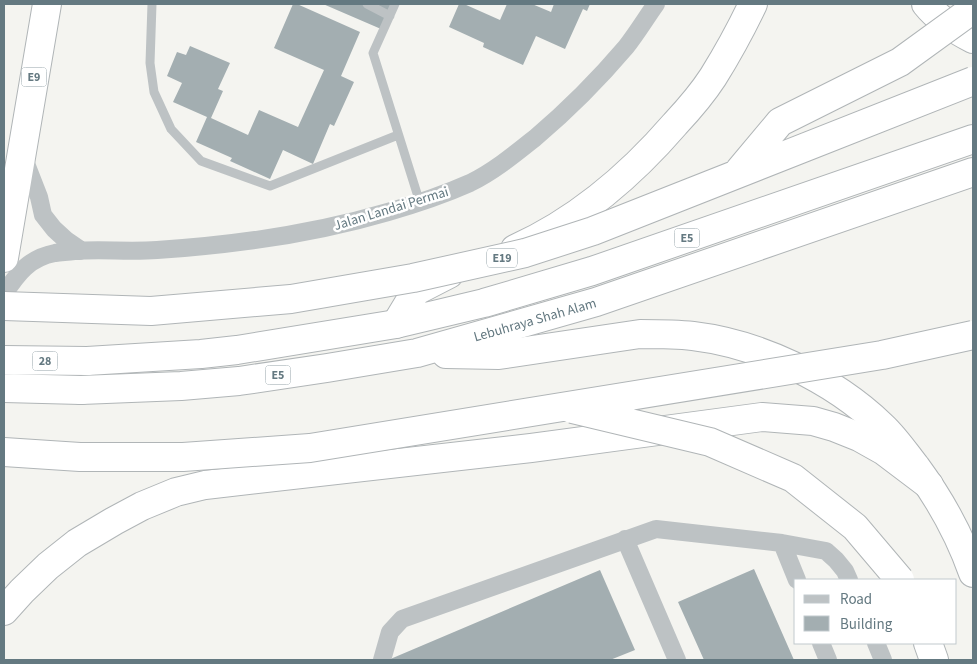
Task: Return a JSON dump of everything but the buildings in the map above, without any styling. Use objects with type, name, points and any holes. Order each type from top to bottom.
[{"type":"highway","name":"E9","points":[[4,258],[47,4]]},
{"type":"highway","points":[[396,324],[416,291],[443,277],[528,243],[591,204],[625,176],[692,106],[735,42],[754,4]]},
{"type":"highway","points":[[926,4],[934,14],[959,32],[973,39]]},
{"type":"highway","points":[[736,174],[780,122],[900,62],[973,9]]},
{"type":"highway","name":"E19","points":[[4,306],[151,311],[291,299],[413,278],[525,253],[593,231],[973,81]]},
{"type":"highway","name":"E5","points":[[87,361],[201,354],[396,324],[484,303],[592,271],[973,139]]},
{"type":"highway","name":"Lebuhraya Shah Alam","points":[[81,390],[181,386],[239,381],[417,353],[596,302],[973,172]]},
{"type":"highway","points":[[417,353],[499,355],[640,334],[692,336],[742,347],[767,355],[797,367],[829,384],[883,426],[929,486],[953,524],[973,573]]},
{"type":"highway","points":[[4,452],[80,457],[183,457],[310,448],[882,355],[973,335]]},
{"type":"highway","name":"28","points":[[4,360],[87,361]]},
{"type":"highway","name":"28","points":[[4,388],[81,390]]},
{"type":"highway","points":[[560,407],[710,442],[793,478],[855,527],[899,579]]},
{"type":"highway","points":[[4,611],[48,566],[77,543],[142,506],[176,492],[205,485],[531,448],[762,417],[813,421],[834,427],[884,451],[929,486]]},
{"type":"highway","points":[[928,644],[934,660]]},
{"type":"street","name":"Jalan Landai Permai","points":[[4,294],[24,267],[36,259],[55,253],[156,251],[265,239],[362,220],[420,203],[472,182],[500,165],[528,143],[594,84],[627,45],[656,4]]},
{"type":"street","points":[[21,151],[39,197],[43,215],[54,229],[82,251]]},
{"type":"street","points":[[382,660],[390,632],[402,619],[656,529],[782,543],[826,552],[836,560],[849,579]]},
{"type":"street","points":[[625,539],[677,660]]},
{"type":"street","points":[[782,543],[797,579]]},
{"type":"street","points":[[821,644],[828,660]]},
{"type":"street","points":[[876,644],[883,660]]},
{"type":"lane","points":[[152,4],[150,63],[154,92],[171,129],[201,161],[270,186],[398,135]]},
{"type":"lane","points":[[367,4],[390,16]]},
{"type":"lane","points":[[395,4],[373,53],[420,203]]}]
